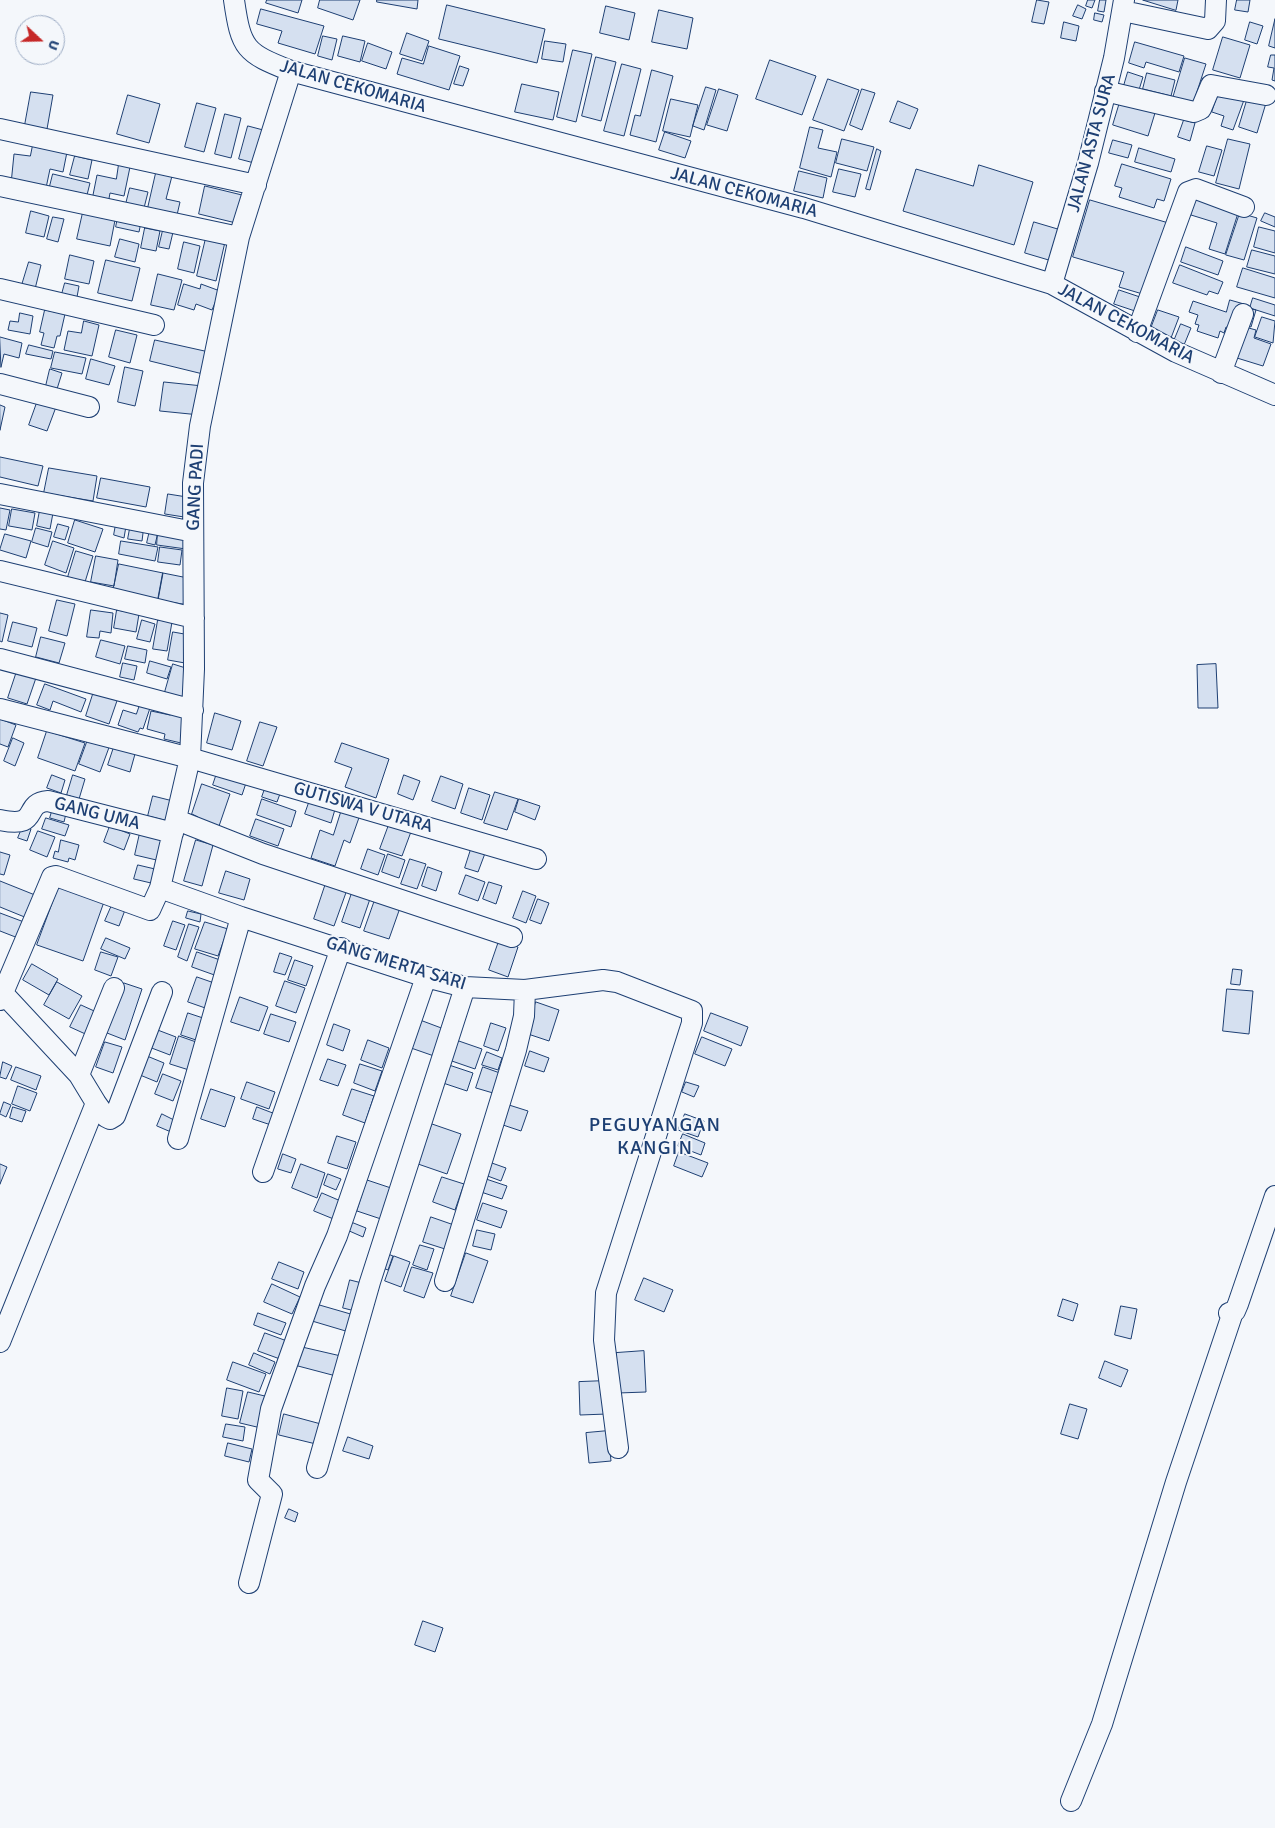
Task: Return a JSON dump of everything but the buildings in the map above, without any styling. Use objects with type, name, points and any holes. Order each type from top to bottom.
[{"type":"street","name":"JALAN CEKOMARIA","points":[[234,0],[238,30],[252,54],[291,71],[804,208],[1052,284],[1137,332],[1221,373],[1275,395]]},
{"type":"street","points":[[1124,6],[1208,29],[1215,21],[1216,0]]},
{"type":"street","name":"JALAN ASTA SURA","points":[[1052,284],[1088,163],[1124,6]]},
{"type":"street","name":"GANG PADI","points":[[1,994],[52,877],[56,876],[150,910],[160,888],[190,758],[193,710],[193,483],[200,426],[239,237],[291,71]]},
{"type":"street","points":[[1105,91],[1194,112],[1201,109],[1210,85],[1266,95]]},
{"type":"street","points":[[0,130],[256,185]]},
{"type":"street","points":[[0,186],[239,237]]},
{"type":"street","points":[[1137,332],[1188,192],[1196,189],[1244,207]]},
{"type":"street","points":[[0,290],[154,325]]},
{"type":"street","points":[[1221,373],[1243,314]]},
{"type":"street","points":[[0,384],[89,407]]},
{"type":"street","points":[[0,494],[189,531]]},
{"type":"street","points":[[0,571],[194,618]]},
{"type":"street","points":[[0,659],[193,710]]},
{"type":"street","name":"GUTISWA V UTARA","points":[[0,709],[190,758],[536,859]]},
{"type":"street","name":"GANG UMA","points":[[0,820],[20,823],[26,821],[36,805],[48,800],[175,826]]},
{"type":"street","points":[[175,826],[512,937]]},
{"type":"street","name":"GANG MERTA SARI","points":[[160,888],[241,917],[426,977],[465,987],[525,990],[603,980],[617,982],[687,1007],[692,1011],[693,1016],[606,1293],[604,1340],[618,1448]]},
{"type":"street","points":[[178,1139],[241,917]]},
{"type":"street","points":[[263,1172],[341,948]]},
{"type":"street","points":[[249,1583],[272,1494],[258,1480],[271,1409],[315,1286],[337,1236],[426,977]]},
{"type":"street","points":[[317,1468],[370,1282],[465,987]]},
{"type":"street","points":[[80,1075],[114,988]]},
{"type":"street","points":[[445,1281],[516,1050],[524,1016],[525,990]]},
{"type":"street","points":[[1,994],[80,1075],[96,1103],[106,1117],[110,1119],[115,1116],[162,992]]},
{"type":"street","points":[[0,1342],[96,1103]]},
{"type":"street","points":[[1071,1801],[1102,1724],[1176,1482],[1231,1313],[1238,1304],[1253,1266],[1275,1196]]},
{"type":"district","name":"PEGUYANGAN KANGIN","points":[[655,1138]]}]
